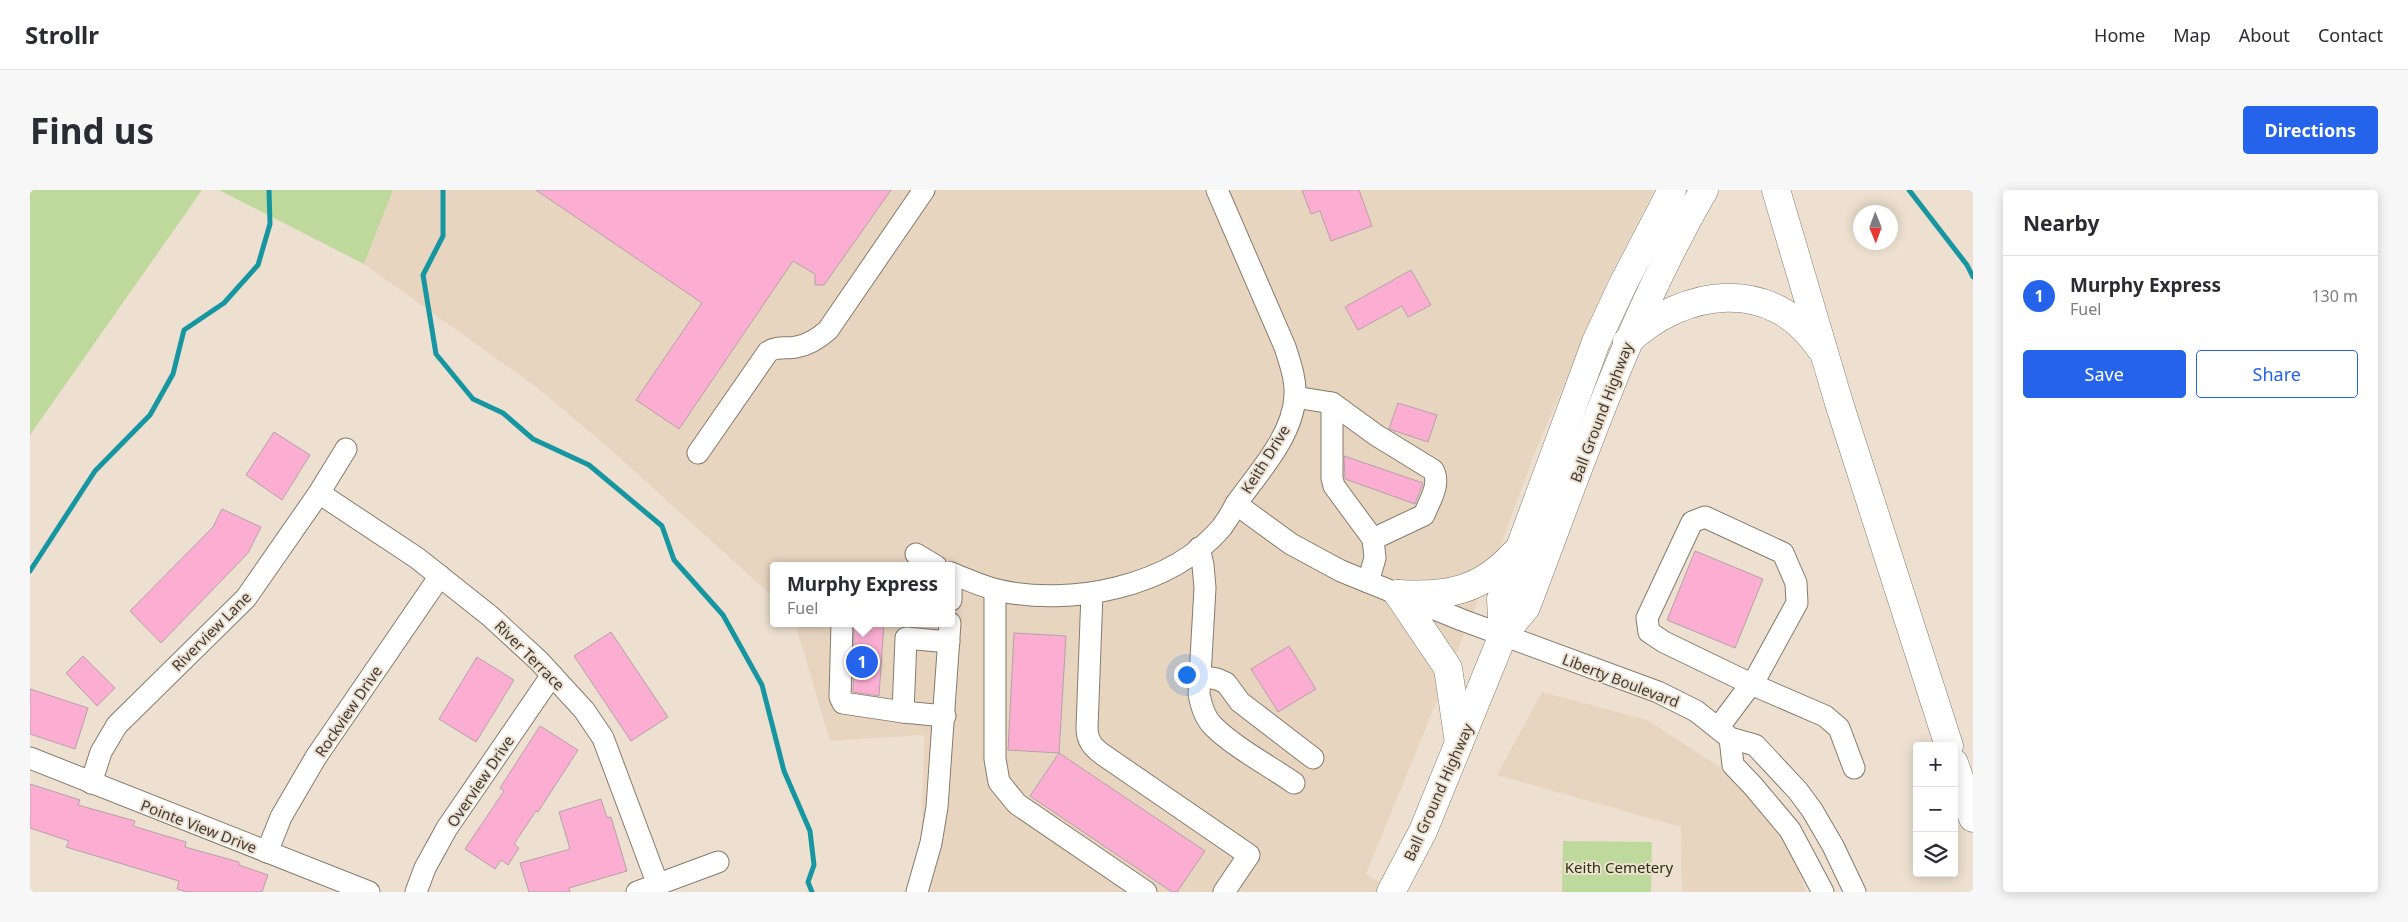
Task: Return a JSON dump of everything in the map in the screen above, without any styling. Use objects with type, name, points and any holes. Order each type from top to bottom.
[{"type":"main road","name":"Ball Ground Highway","points":[[1504,635],[1501,599],[1596,342],[1623,284],[1672,190]]},
{"type":"main road","name":"Ball Ground Highway","points":[[1391,892],[1423,830],[1504,635],[1526,607],[1627,342],[1665,261],[1704,190]]},
{"type":"main road","points":[[1776,190],[1947,742]]},
{"type":"main road","points":[[1627,342],[1645,326],[1666,313],[1696,302],[1725,297],[1753,300],[1788,316],[1810,332],[1826,355]]},
{"type":"main road","points":[[1398,594],[1439,594],[1459,591],[1476,585],[1502,568],[1520,549]]},
{"type":"main road","points":[[1398,594],[1448,668],[1459,743]]},
{"type":"main road","points":[[1958,775],[1973,818]]},
{"type":"street","points":[[698,453],[768,352],[774,349],[806,344],[828,330],[924,190]]},
{"type":"street","name":"Keith Drive","points":[[1217,190],[1285,347],[1294,373],[1295,397],[1288,428],[1236,504],[1291,544],[1341,571],[1504,635]]},
{"type":"street","points":[[1295,397],[1332,403],[1376,435],[1433,470],[1437,477],[1437,483],[1424,515],[1373,539]]},
{"type":"street","points":[[1332,403],[1332,478],[1334,486],[1373,539],[1375,558],[1368,582]]},
{"type":"street","name":"Riverview Lane","points":[[91,783],[101,752],[117,725],[246,598],[319,492],[346,449]]},
{"type":"street","name":"River Terrace","points":[[319,492],[440,576],[490,616],[552,675],[584,710],[603,738],[658,885]]},
{"type":"street","points":[[955,574],[995,590],[1033,595],[1092,593],[1133,583],[1187,557],[1199,548],[1222,526],[1236,504]]},
{"type":"street","points":[[1823,892],[1790,830],[1754,786],[1733,765],[1724,733],[1751,684],[1797,603],[1796,583],[1783,553],[1705,517],[1692,522],[1647,618],[1649,632],[1664,642],[1751,684],[1825,716],[1839,728],[1854,768]]},
{"type":"street","points":[[1199,548],[1203,564],[1205,588],[1200,703],[1212,725],[1294,783]]},
{"type":"street","points":[[916,554],[931,562]]},
{"type":"street","name":"Rockview Drive","points":[[267,852],[281,817],[316,756],[440,576]]},
{"type":"street","points":[[995,590],[995,759],[999,782],[1016,804],[1146,892]]},
{"type":"street","points":[[1092,593],[1088,739],[1094,748],[1102,754],[1249,855],[1224,892]]},
{"type":"street","points":[[842,627],[840,697],[843,704],[945,716]]},
{"type":"street","points":[[903,712],[905,631],[949,633],[945,716],[935,820],[917,892]]},
{"type":"street","name":"Liberty Boulevard","points":[[1504,635],[1672,698],[1696,710],[1724,733],[1755,745],[1798,791],[1833,846],[1854,892]]},
{"type":"street","name":"Overview Drive","points":[[416,892],[425,868],[447,828],[552,675]]},
{"type":"street","points":[[1200,676],[1217,679],[1226,683],[1240,702],[1313,758]]},
{"type":"street","name":"Pointe View Drive","points":[[30,758],[369,892]]},
{"type":"street","points":[[638,892],[718,862]]},
{"type":"shaded area","points":[[393,190],[1654,190],[1608,280],[1534,455],[1500,547],[1366,874],[1395,892],[920,892],[924,735],[830,741],[796,627],[955,627],[955,562],[770,562],[770,594],[609,448],[535,386],[364,264]]},
{"type":"shaded area","points":[[1542,692],[1647,720],[1729,773],[1792,846],[1806,892],[1682,892],[1681,827],[1497,775]]},
{"type":"green space","points":[[30,190],[202,190],[30,435]]},
{"type":"green space","points":[[219,190],[393,190],[364,264]]},
{"type":"green space","name":"Keith Cemetery","points":[[1563,841],[1652,842],[1651,892],[1562,892]]},
{"type":"building","points":[[536,190],[891,190],[824,285],[815,285],[815,274],[793,261],[679,429],[636,400],[702,303]]},
{"type":"building","points":[[1302,190],[1359,190],[1372,226],[1331,241],[1320,211],[1311,214]]},
{"type":"building","points":[[1411,270],[1431,305],[1408,317],[1402,306],[1358,330],[1345,307]]},
{"type":"building","points":[[1398,403],[1437,415],[1428,442],[1389,429]]},
{"type":"building","points":[[274,432],[310,455],[282,500],[246,475]]},
{"type":"building","points":[[1344,456],[1423,483],[1415,504],[1345,479]]},
{"type":"building","points":[[222,509],[261,527],[248,553],[161,643],[130,611],[213,527]]},
{"type":"building","points":[[1695,551],[1763,579],[1735,648],[1667,620]]},
{"type":"building","points":[[854,627],[884,627],[879,696],[853,692]]},
{"type":"building","points":[[611,632],[668,717],[631,741],[574,656]]},
{"type":"building","points":[[1014,633],[1066,636],[1059,753],[1008,750]]},
{"type":"building","points":[[1289,646],[1316,689],[1278,712],[1251,669]]},
{"type":"building","points":[[83,656],[115,688],[97,706],[66,673]]},
{"type":"building","points":[[477,657],[514,680],[476,742],[439,719]]},
{"type":"building","points":[[30,689],[88,708],[75,749],[30,734]]},
{"type":"building","points":[[540,726],[578,750],[538,812],[536,811],[514,844],[519,848],[508,865],[501,860],[495,869],[465,849],[504,791],[500,788]]},
{"type":"building","points":[[1059,753],[1205,851],[1177,892],[1172,892],[1030,796]]},
{"type":"building","points":[[30,784],[80,800],[78,805],[135,821],[133,826],[186,842],[185,847],[239,862],[239,865],[268,875],[262,892],[187,892],[177,889],[179,881],[66,847],[69,841],[30,828]]},
{"type":"building","points":[[601,799],[607,818],[611,817],[627,871],[569,888],[570,892],[529,892],[520,863],[570,849],[559,812]]},
{"type":"waterway","points":[[30,571],[95,471],[150,415],[173,374],[184,330],[224,303],[258,265],[270,224],[269,190]]},
{"type":"waterway","points":[[443,190],[443,236],[423,275],[436,354],[473,399],[503,413],[533,439],[589,465],[662,526],[674,560],[723,615],[762,685],[784,771],[810,831],[814,865],[808,882],[812,892]]},
{"type":"waterway","points":[[1909,190],[1967,265],[1973,277]]},
{"type":"place","name":"Murphy Express","points":[[862,662]]}]
